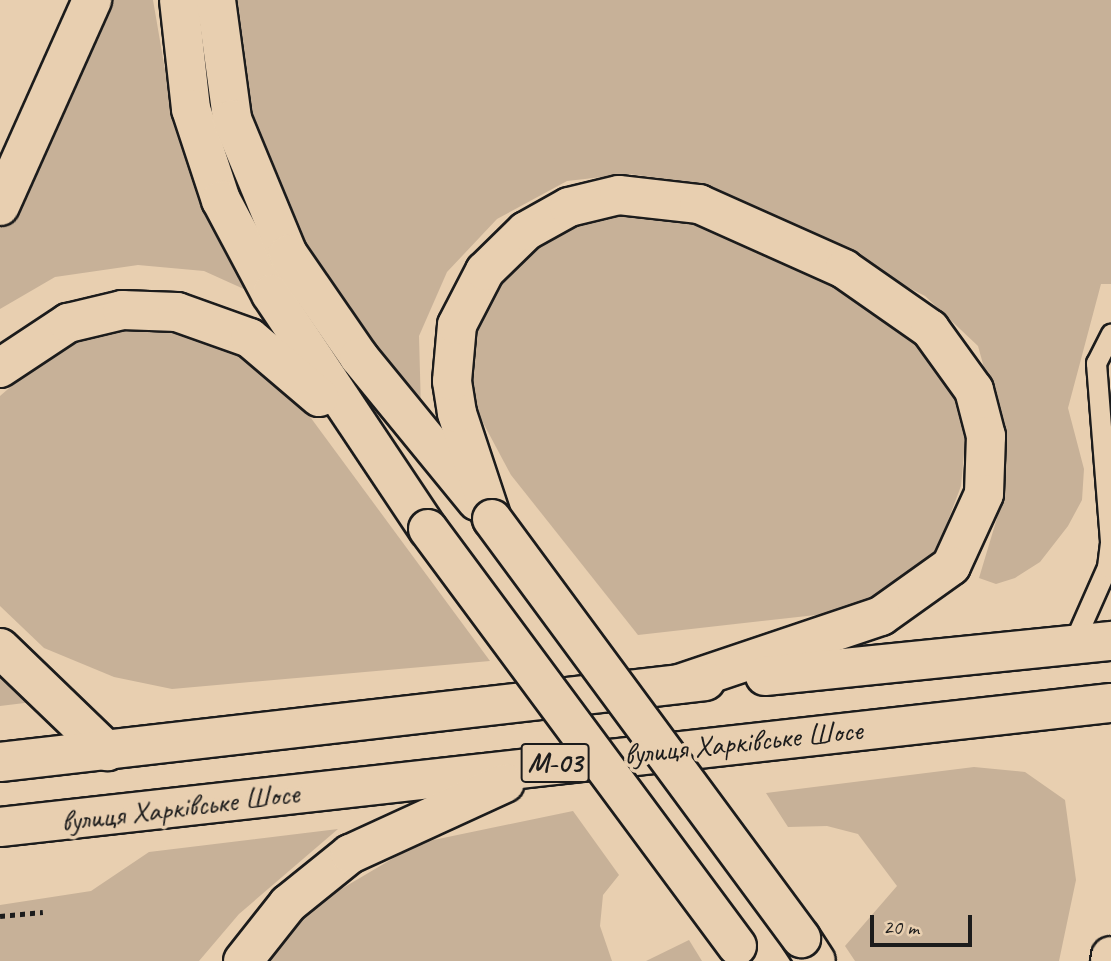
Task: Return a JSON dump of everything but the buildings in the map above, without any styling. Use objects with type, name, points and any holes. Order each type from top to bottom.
[{"type":"highway","points":[[0,206],[92,0]]},
{"type":"highway","points":[[179,0],[191,109],[221,200],[271,294],[373,454],[741,953]]},
{"type":"highway","points":[[216,0],[232,119],[288,254],[359,357],[492,519],[809,949]]},
{"type":"highway","points":[[492,519],[457,413],[452,381],[457,325],[485,271],[503,252],[569,207],[619,195],[699,204],[844,270],[930,329],[974,390],[986,436],[980,508],[951,566],[881,616],[679,684]]},
{"type":"highway","points":[[0,368],[68,323],[122,310],[177,312],[226,326],[271,354],[373,454]]},
{"type":"highway","name":"вулиця Харківське Шосе","points":[[0,762],[679,684],[1111,641]]},
{"type":"highway","points":[[0,648],[107,751]]},
{"type":"highway","name":"вулиця Харківське Шосе","points":[[0,827],[578,760],[1111,703]]},
{"type":"highway","points":[[243,961],[311,883],[374,839],[578,760]]},
{"type":"lane","points":[[1072,646],[1107,567],[1111,541],[1096,363],[1111,334]]},
{"type":"path","points":[[0,916],[43,912]]},
{"type":"shaded area","points":[[99,0],[153,0],[170,99],[194,177],[257,295],[204,271],[138,265],[55,277],[0,309],[0,226]]},
{"type":"shaded area","points":[[237,0],[1111,0],[1111,284],[1101,284],[1068,408],[1084,469],[1082,500],[1068,526],[1040,562],[1015,578],[996,584],[979,578],[1000,508],[1007,451],[978,346],[925,296],[703,184],[629,174],[567,181],[497,219],[447,272],[419,336],[421,410],[306,248],[250,132]]},
{"type":"shaded area","points":[[625,203],[676,207],[754,242],[888,315],[949,382],[966,432],[961,486],[935,555],[897,594],[843,612],[638,635],[511,475],[472,402],[467,333],[503,265],[552,227]]},
{"type":"shaded area","points":[[118,330],[186,330],[236,349],[294,395],[490,661],[172,689],[114,677],[44,648],[0,606],[0,396],[52,351]]},
{"type":"shaded area","points":[[0,666],[41,701],[0,706]]},
{"type":"shaded area","points":[[974,767],[1025,772],[1065,800],[1076,880],[1059,961],[855,961],[845,946],[897,886],[858,834],[827,826],[788,827],[766,793]]},
{"type":"shaded area","points":[[573,811],[619,875],[603,895],[600,926],[612,961],[265,961],[309,908],[419,843]]},
{"type":"shaded area","points":[[338,829],[239,914],[199,961],[0,961],[0,905],[91,891],[149,852]]},
{"type":"shaded area","points":[[689,940],[702,961],[646,961]]}]
